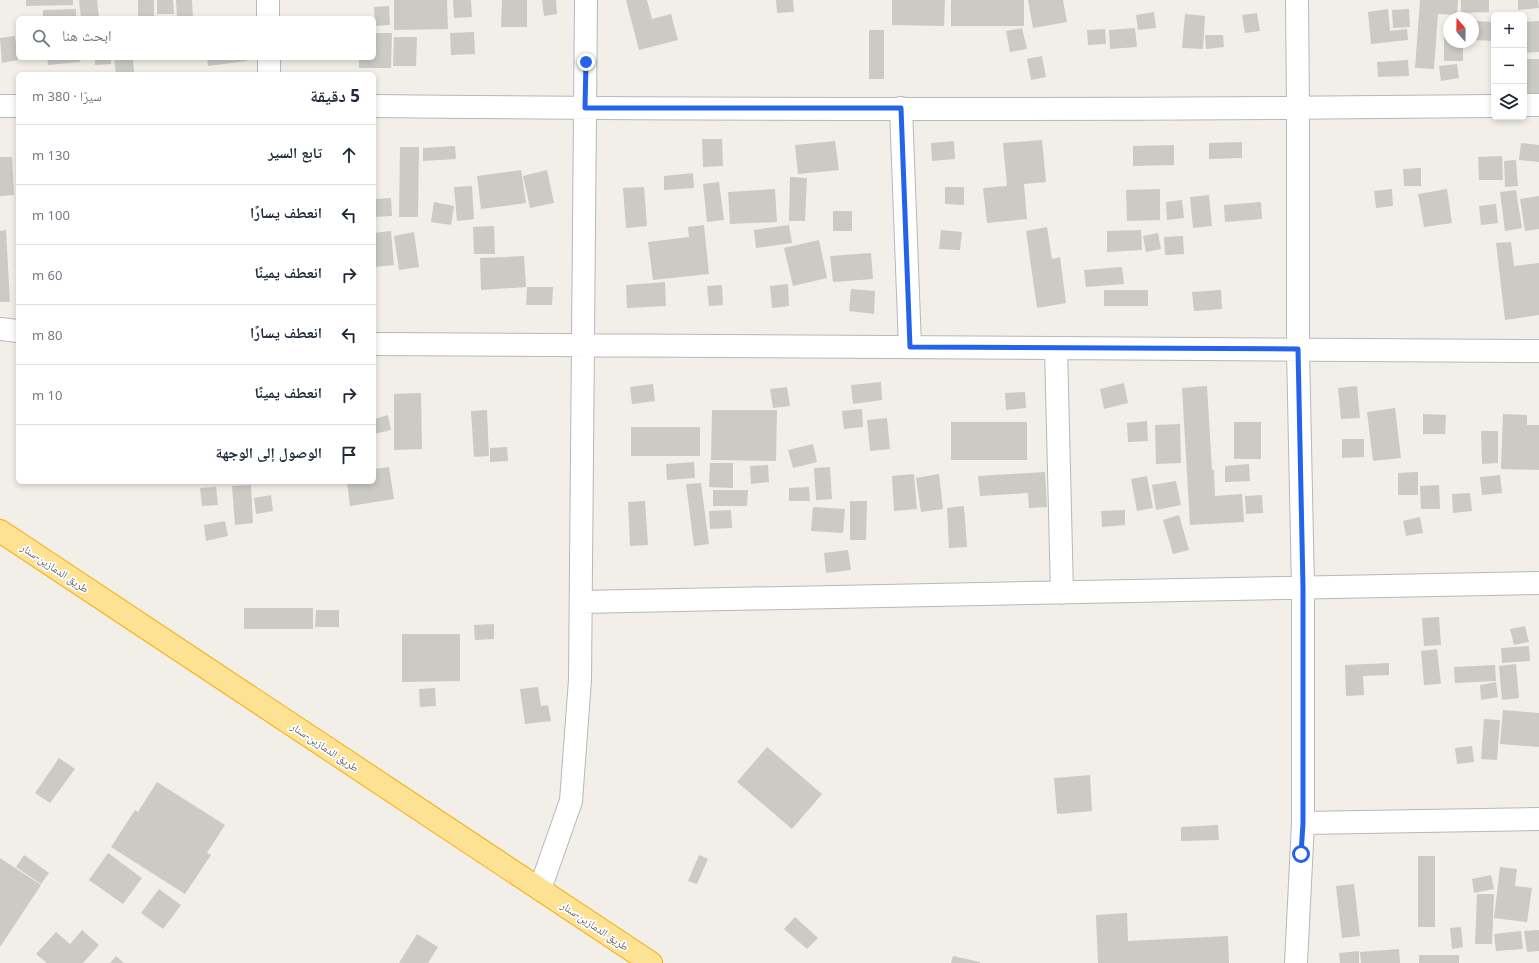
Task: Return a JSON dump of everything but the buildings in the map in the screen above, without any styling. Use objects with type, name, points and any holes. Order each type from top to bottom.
[{"type":"highway","name":"طريق الدمازين-سنار","points":[[0,531],[651,963]]},
{"type":"street","points":[[268,0],[268,16]]},
{"type":"street","points":[[540,889],[571,801],[580,680],[586,0]]},
{"type":"street","points":[[1296,963],[1303,823],[1303,588],[1298,349],[1297,0]]},
{"type":"street","points":[[269,60],[269,72]]},
{"type":"street","points":[[1527,105],[1539,105]]},
{"type":"street","points":[[0,106],[16,106]]},
{"type":"street","points":[[376,106],[585,108],[1298,108],[1491,106]]},
{"type":"street","points":[[901,108],[910,347]]},
{"type":"street","points":[[0,329],[16,331]]},
{"type":"street","points":[[376,344],[1539,351]]},
{"type":"street","points":[[1056,348],[1062,593]]},
{"type":"street","points":[[580,602],[1539,583]]},
{"type":"street","points":[[1303,823],[1539,819]]},
{"type":"route","points":[[586,62],[585,108],[901,108],[910,347],[1298,349],[1303,588],[1303,823],[1301,854]]}]
